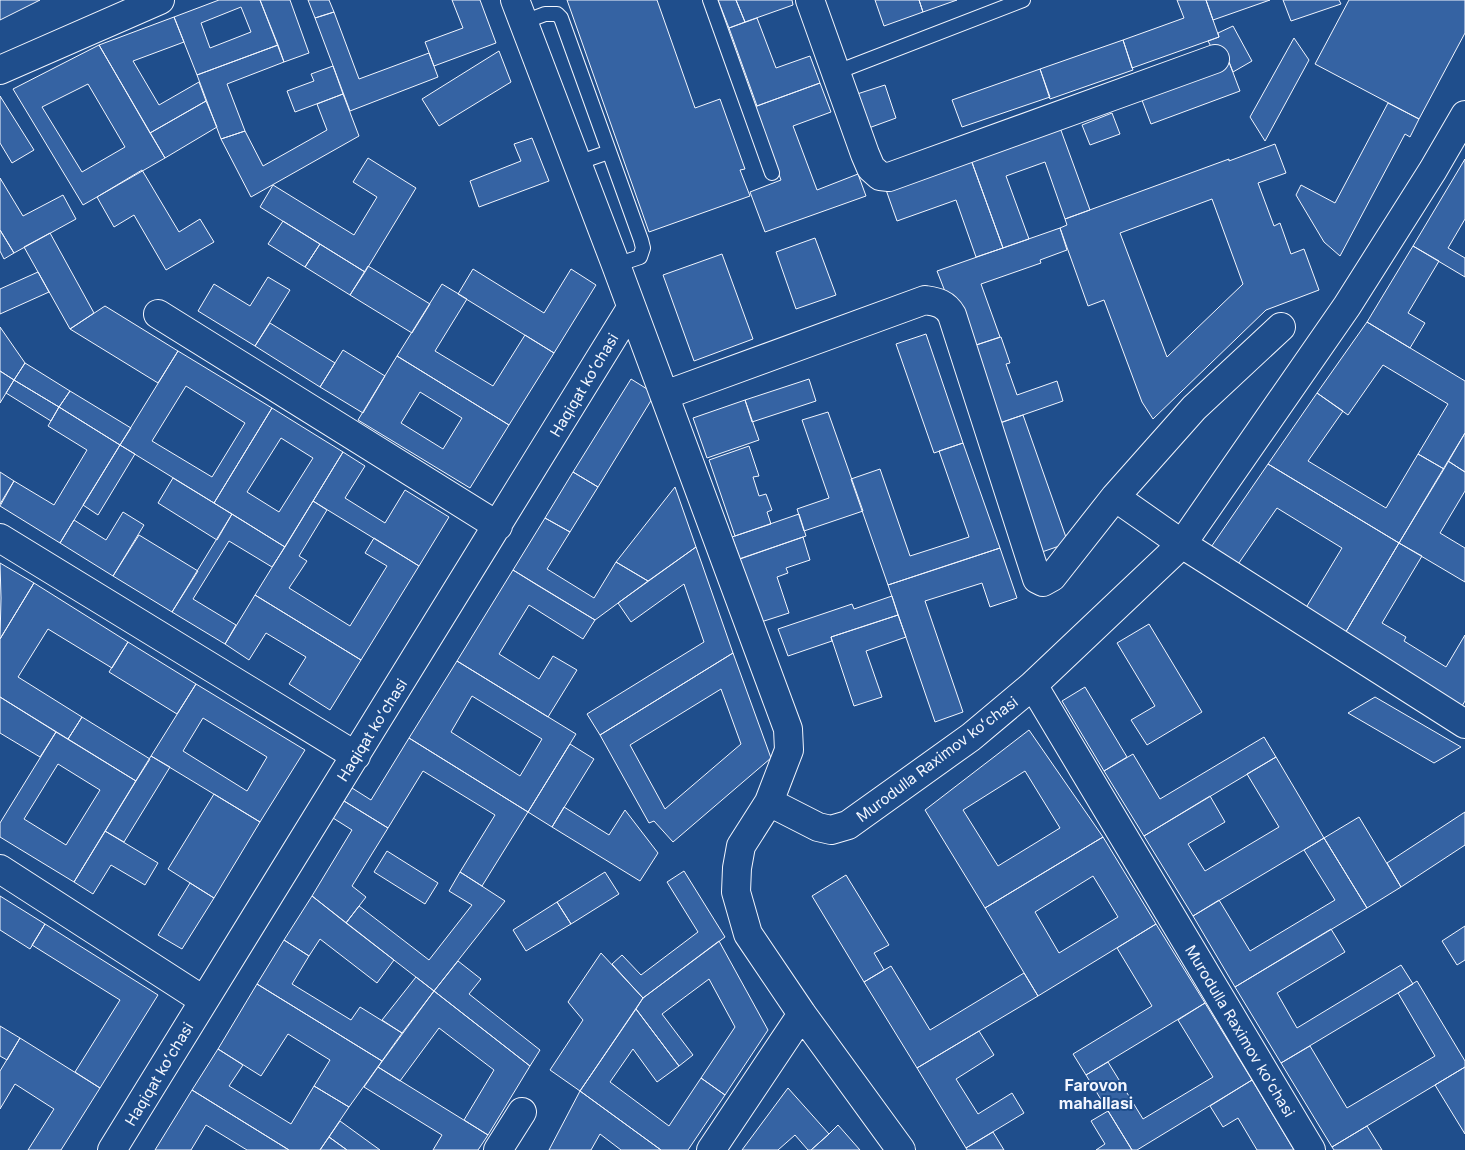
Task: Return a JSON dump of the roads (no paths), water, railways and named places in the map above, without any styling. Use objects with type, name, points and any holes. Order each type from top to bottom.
[{"type":"street","points":[[0,70],[160,0]]},
{"type":"street","points":[[810,0],[871,168],[880,176],[889,176],[1215,59]]},
{"type":"street","points":[[519,11],[616,265],[788,729],[790,750],[769,802],[741,846],[737,868],[736,892],[748,934],[802,1014],[901,1150]]},
{"type":"street","points":[[1033,685],[1182,544],[1347,306],[1465,114]]},
{"type":"street","points":[[664,395],[925,300],[942,303],[952,315],[1037,579],[1043,582],[1052,577],[1115,497],[1194,408],[1281,327]]},
{"type":"street","name":"Haqiqat koʻchasi","points":[[112,1150],[631,308]]},
{"type":"street","points":[[158,314],[498,526]]},
{"type":"street","points":[[1115,497],[1182,544],[1465,724]]},
{"type":"street","points":[[0,538],[356,756]]},
{"type":"street","name":"Murodulla Raximov koʻchasi","points":[[769,802],[818,827],[831,830],[848,825],[971,737],[1033,685],[1311,1150]]},
{"type":"street","points":[[0,869],[203,1000]]},
{"type":"street","points":[[711,1150],[802,1014]]},
{"type":"street","points":[[498,1150],[522,1112]]},
{"type":"lane","points":[[710,0],[772,173]]},
{"type":"lane","points":[[837,72],[1023,0]]},
{"type":"lane","points":[[519,11],[552,13],[557,14],[561,18],[643,248],[640,257],[616,265]]},
{"type":"lane","points":[[577,163],[609,152]]},
{"type":"district","name":"Farovon mahallasi","points":[[1096,1094]]}]
